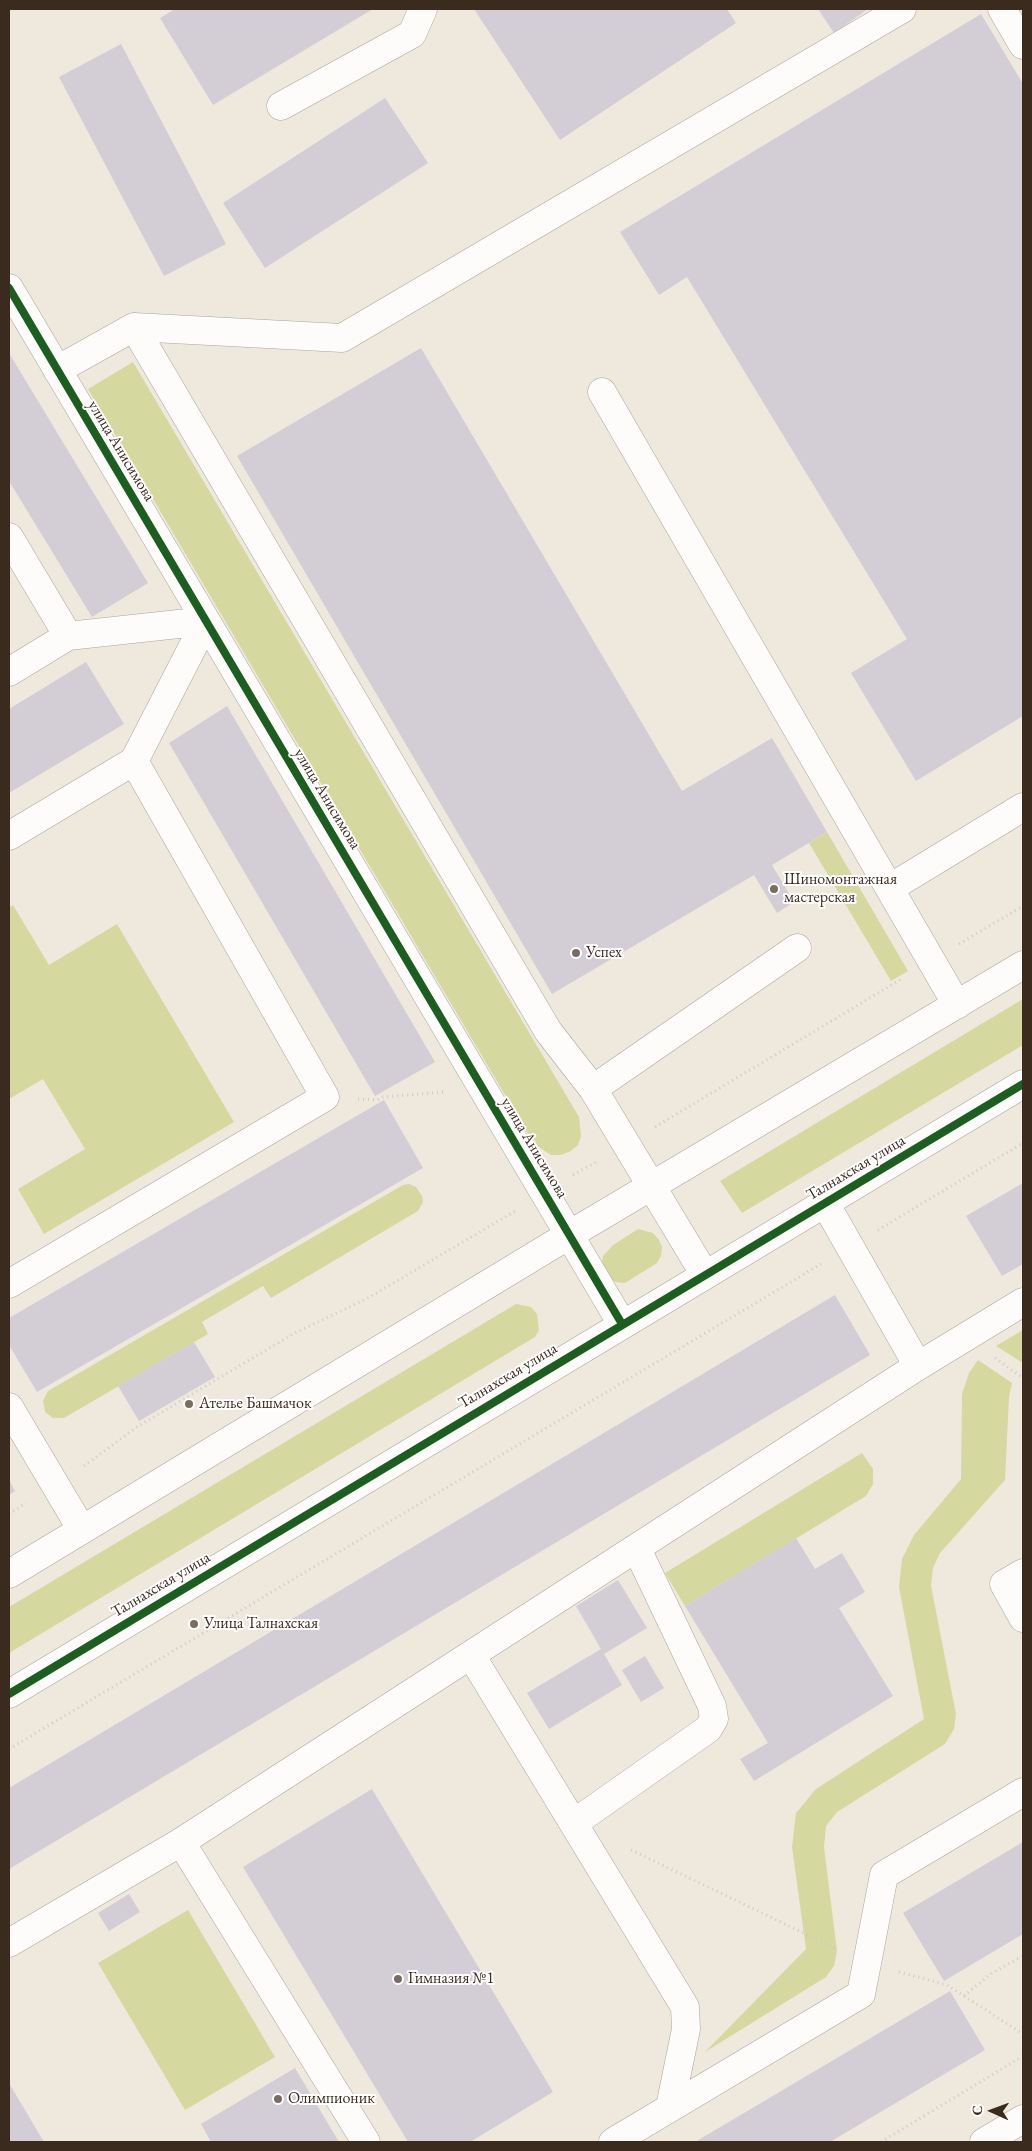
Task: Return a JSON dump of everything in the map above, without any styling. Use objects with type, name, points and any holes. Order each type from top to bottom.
[{"type":"street","points":[[281,106],[412,34],[423,9]]},
{"type":"street","points":[[57,370],[134,327],[342,338],[902,9]]},
{"type":"street","points":[[1002,9],[1023,45]]},
{"type":"street","name":"улица Анисимова","points":[[9,288],[622,1324]]},
{"type":"street","points":[[134,327],[548,1031],[593,1089],[705,1275]]},
{"type":"street","points":[[602,392],[957,1005]]},
{"type":"street","points":[[9,537],[68,636]]},
{"type":"street","points":[[9,672],[68,636],[206,621]]},
{"type":"street","points":[[9,836],[134,761],[206,621]]},
{"type":"street","points":[[11,1276],[325,1097],[134,761]]},
{"type":"street","points":[[890,888],[1023,807]]},
{"type":"street","points":[[593,1089],[797,948]]},
{"type":"street","points":[[9,1574],[570,1235],[1023,965]]},
{"type":"street","name":"Талнахская улица","points":[[9,1694],[1023,1084]]},
{"type":"street","points":[[825,1202],[918,1366]]},
{"type":"street","points":[[9,1943],[180,1842],[918,1366],[1023,1302]]},
{"type":"street","points":[[9,1407],[82,1530]]},
{"type":"street","points":[[574,1823],[708,1729],[714,1719],[712,1706],[637,1549]]},
{"type":"street","points":[[1023,1572],[1004,1584],[1023,1618]]},
{"type":"street","points":[[471,1654],[685,2007],[686,2029],[670,2107]]},
{"type":"street","points":[[613,2142],[860,1994],[884,1875],[1023,1792]]},
{"type":"street","points":[[180,1842],[366,2142]]},
{"type":"street","points":[[984,2142],[1023,2118]]},
{"type":"path","points":[[9,1514],[56,1486],[145,1422],[293,1334],[368,1298],[1023,906]]},
{"type":"path","points":[[377,1100],[383,1097],[483,1090]]},
{"type":"path","points":[[9,1749],[1023,1143]]},
{"type":"path","points":[[994,1357],[1023,1378]]},
{"type":"path","points":[[628,1848],[867,1964]]},
{"type":"path","points":[[964,1996],[992,1973],[1023,1956]]},
{"type":"path","points":[[935,1982],[947,1985],[1023,2034]]},
{"type":"path","points":[[881,2142],[1023,2056]]},
{"type":"green space","points":[[133,362],[579,1117],[581,1136],[578,1145],[571,1151],[561,1155],[551,1155],[534,1144],[88,389]]},
{"type":"green space","points":[[827,832],[908,971],[891,981],[809,843]]},
{"type":"green space","points":[[13,905],[49,965],[117,924],[234,1122],[44,1234],[18,1189],[85,1149],[43,1079],[9,1099],[9,908]]},
{"type":"green space","points":[[1023,999],[1023,1045],[742,1213],[720,1181]]},
{"type":"green space","points":[[409,1184],[416,1187],[422,1196],[423,1202],[418,1211],[271,1298],[263,1286],[202,1322],[208,1334],[64,1418],[53,1418],[45,1412],[43,1401],[48,1391],[403,1185]]},
{"type":"green space","points":[[638,1229],[653,1233],[659,1240],[662,1247],[661,1256],[657,1263],[625,1283],[616,1282],[609,1278],[602,1264],[603,1256],[613,1245]]},
{"type":"green space","points":[[516,1304],[531,1307],[537,1314],[539,1330],[535,1337],[9,1653],[9,1607]]},
{"type":"green space","points":[[1023,1330],[1023,1363],[996,1346]]},
{"type":"green space","points":[[978,1360],[1012,1383],[1009,1397],[1005,1480],[940,1553],[933,1568],[931,1586],[956,1714],[954,1729],[945,1744],[837,1812],[826,1826],[824,1847],[837,1951],[834,1966],[826,1977],[705,2052],[806,1949],[792,1847],[796,1813],[816,1789],[924,1719],[899,1587],[902,1559],[914,1535],[961,1479],[962,1394],[969,1373]]},
{"type":"green space","points":[[862,1453],[873,1469],[873,1484],[866,1496],[685,1606],[665,1573]]},
{"type":"green space","points":[[188,1910],[275,2057],[185,2110],[98,1963]]},
{"type":"building","points":[[175,9],[373,9],[213,105],[160,18]]},
{"type":"building","points":[[474,9],[727,9],[736,23],[560,140]]},
{"type":"building","points":[[818,9],[868,9],[834,33]]},
{"type":"building","points":[[981,14],[1023,84],[1023,716],[916,781],[851,673],[907,639],[687,277],[659,295],[620,232]]},
{"type":"building","points":[[121,44],[226,244],[164,276],[59,77]]},
{"type":"building","points":[[385,98],[428,163],[265,268],[223,203]]},
{"type":"building","points":[[421,348],[682,791],[772,738],[827,832],[772,865],[794,902],[777,913],[754,875],[552,994],[237,456]]},
{"type":"building","points":[[9,353],[148,583],[92,617],[9,481]]},
{"type":"building","points":[[86,662],[124,724],[9,793],[9,709]]},
{"type":"building","points":[[227,706],[435,1062],[375,1096],[169,743]]},
{"type":"building","points":[[384,1100],[423,1168],[37,1392],[9,1345],[9,1318]]},
{"type":"building","points":[[1023,1183],[1023,1264],[1002,1276],[966,1216]]},
{"type":"building","points":[[835,1295],[870,1355],[9,1869],[9,1788]]},
{"type":"building","points":[[194,1342],[215,1377],[139,1421],[118,1386]]},
{"type":"building","points":[[9,1480],[15,1491],[9,1495]]},
{"type":"building","points":[[796,1538],[815,1569],[842,1553],[865,1592],[839,1608],[893,1696],[754,1781],[740,1759],[768,1743],[685,1606]]},
{"type":"building","points":[[618,1580],[647,1628],[604,1654],[622,1685],[549,1729],[527,1693],[601,1649],[576,1606]]},
{"type":"building","points":[[645,1656],[664,1688],[641,1702],[622,1670]]},
{"type":"building","name":"Гимназия №1","points":[[372,1789],[553,2092],[470,2142],[408,2142],[243,1867]]},
{"type":"building","points":[[1023,1842],[1023,1934],[944,1981],[903,1913]]},
{"type":"building","points":[[129,1894],[140,1912],[109,1931],[98,1913]]},
{"type":"building","points":[[950,1991],[985,2050],[830,2142],[695,2142]]},
{"type":"building","name":"Олимпионик","points":[[295,2068],[339,2142],[211,2142],[201,2124]]},
{"type":"building","points":[[9,2083],[44,2142],[9,2142]]},
{"type":"cycle path","points":[[9,288],[622,1324]]},
{"type":"cycle path","points":[[9,1694],[1023,1084]]},
{"type":"place","name":"Шиномонтажная мастерская","points":[[774,889]]},
{"type":"place","name":"Успех","points":[[576,953]]},
{"type":"place","name":"Ателье Башмачок","points":[[189,1404]]},
{"type":"place","name":"Улица Талнахская","points":[[194,1624]]},
{"type":"place","name":"Гимназия №1","points":[[398,1979]]},
{"type":"place","name":"Олимпионик","points":[[278,2099]]}]
